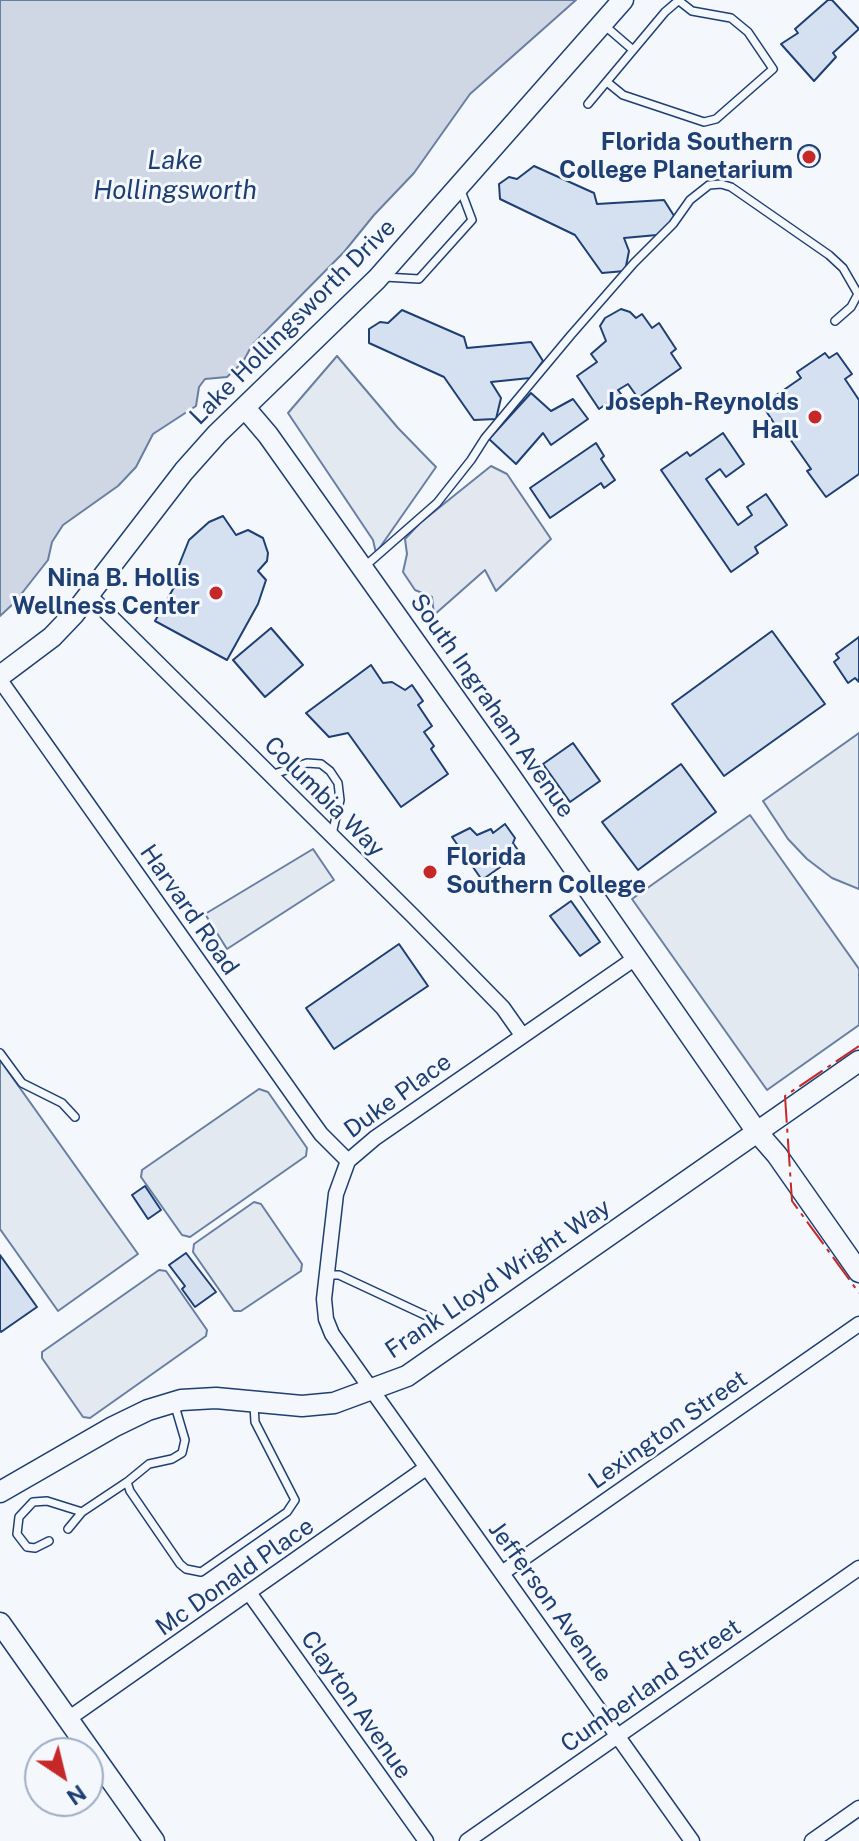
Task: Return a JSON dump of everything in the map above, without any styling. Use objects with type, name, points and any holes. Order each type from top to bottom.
[{"type":"street","name":"Lake Hollingsworth Drive","points":[[0,678],[52,637],[217,434],[380,277],[623,0]]},
{"type":"street","name":"South Ingraham Avenue","points":[[245,408],[268,435],[757,1132],[777,1155],[859,1272]]},
{"type":"street","name":"Columbia Way","points":[[89,595],[503,1008],[522,1035]]},
{"type":"street","name":"Harvard Road","points":[[0,678],[321,1134],[348,1161]]},
{"type":"street","name":"Duke Place","points":[[371,1389],[332,1334],[326,1319],[324,1299],[336,1194],[348,1161],[375,1138],[637,957]]},
{"type":"street","name":"Frank Lloyd Wright Way","points":[[0,1492],[113,1427],[148,1410],[174,1402],[216,1398],[302,1406],[334,1403],[407,1376],[859,1061]]},
{"type":"street","name":"Lexington Street","points":[[502,1573],[859,1324]]},
{"type":"street","name":"Jefferson Avenue","points":[[371,1389],[692,1841]]},
{"type":"street","name":"Mc Donald Place","points":[[68,1719],[426,1468]]},
{"type":"street","name":"Cumberland Street","points":[[467,1841],[859,1568]]},
{"type":"street","name":"Clayton Avenue","points":[[250,1594],[426,1841]]},
{"type":"street","points":[[0,1623],[154,1841]]},
{"type":"street","points":[[812,1841],[859,1808]]},
{"type":"lane","points":[[588,104],[665,12],[678,0],[692,11],[731,18],[748,32],[773,69],[716,119],[704,122],[635,100],[607,82]]},
{"type":"lane","points":[[602,24],[633,50]]},
{"type":"lane","points":[[363,569],[437,503],[485,438],[571,335],[673,224],[690,200],[709,185],[731,187],[843,268],[858,294],[851,307],[835,321]]},
{"type":"lane","points":[[380,277],[419,279],[472,220],[459,186]]},
{"type":"lane","points":[[271,775],[307,763],[321,764],[330,771],[338,783],[340,800],[331,835]]},
{"type":"lane","points":[[0,1053],[22,1083],[62,1103],[75,1117]]},
{"type":"lane","points":[[327,1275],[339,1275],[429,1317]]},
{"type":"lane","points":[[68,1529],[82,1512],[149,1464],[172,1459],[182,1453],[185,1440],[174,1402]]},
{"type":"lane","points":[[127,1482],[180,1564],[186,1569],[201,1572],[287,1512],[295,1500],[255,1422],[254,1402]]},
{"type":"lane","points":[[49,1541],[35,1548],[27,1547],[17,1534],[19,1517],[33,1502],[47,1501],[82,1512]]},
{"type":"shaded area","points":[[337,356],[398,428],[436,467],[376,553],[373,540],[288,413]]},
{"type":"shaded area","points":[[491,466],[507,474],[551,539],[496,591],[485,570],[434,615],[432,597],[415,590],[403,572],[407,554],[405,539],[420,523]]},
{"type":"shaded area","points":[[859,733],[859,889],[832,878],[807,859],[788,839],[763,801]]},
{"type":"shaded area","points":[[750,815],[859,969],[859,1025],[767,1090],[632,899]]},
{"type":"shaded area","points":[[313,849],[334,880],[227,949],[205,914]]},
{"type":"shaded area","points":[[0,1060],[138,1254],[58,1311],[0,1229]]},
{"type":"shaded area","points":[[259,1089],[268,1092],[307,1148],[306,1156],[190,1237],[182,1235],[141,1177],[142,1170]]},
{"type":"shaded area","points":[[254,1202],[261,1204],[302,1264],[301,1271],[241,1311],[234,1311],[193,1252],[194,1244]]},
{"type":"shaded area","points":[[159,1270],[166,1271],[207,1330],[206,1336],[90,1418],[83,1417],[42,1358],[42,1352]]},
{"type":"water","name":"Lake Hollingsworth","points":[[0,0],[576,0],[470,94],[414,173],[344,252],[252,345],[243,362],[227,377],[205,379],[199,387],[196,406],[153,434],[136,467],[118,486],[63,525],[52,542],[48,560],[0,616]]},
{"type":"building","points":[[828,0],[832,0],[859,29],[833,53],[836,57],[814,81],[781,44],[798,33],[795,29]]},
{"type":"building","name":"Florida Southern College Planetarium","points":[[809,145],[817,148],[820,156],[817,164],[809,167],[801,164],[798,156],[801,148]]},
{"type":"building","points":[[534,166],[594,193],[597,204],[664,200],[676,219],[657,235],[624,238],[629,251],[625,271],[602,273],[575,235],[500,199],[499,184],[509,177],[517,179]]},
{"type":"building","points":[[621,309],[636,318],[642,314],[652,328],[659,323],[676,349],[671,353],[681,368],[638,398],[628,384],[618,390],[621,394],[599,409],[577,376],[597,362],[591,354],[606,341],[600,326],[605,318]]},
{"type":"building","points":[[402,310],[464,337],[467,348],[531,342],[543,361],[530,378],[491,382],[501,398],[496,419],[474,420],[444,377],[369,343],[369,329],[380,322],[388,323]]},
{"type":"building","name":"Joseph-Reynolds Hall","points":[[825,353],[829,358],[837,353],[852,374],[845,379],[859,400],[859,474],[826,497],[807,471],[811,469],[762,405],[801,378],[797,372]]},
{"type":"building","points":[[531,393],[551,411],[573,399],[588,419],[551,445],[543,433],[516,464],[489,439]]},
{"type":"building","points":[[723,433],[744,464],[726,477],[720,469],[706,479],[738,525],[752,515],[747,507],[766,494],[787,525],[755,547],[758,553],[731,572],[661,470],[687,452],[690,456]]},
{"type":"building","points":[[596,443],[604,456],[601,459],[615,480],[604,488],[601,483],[550,518],[530,488]]},
{"type":"building","name":"Nina B. Hollis Wellness Center","points":[[223,516],[236,535],[248,530],[263,538],[268,553],[267,561],[258,571],[266,580],[258,604],[227,660],[155,621],[177,582],[177,570],[189,540],[209,522]]},
{"type":"building","points":[[271,628],[303,665],[265,697],[233,660]]},
{"type":"building","points":[[772,631],[825,704],[724,776],[672,704]]},
{"type":"building","points":[[859,637],[859,682],[855,678],[848,683],[834,662],[839,658],[836,654]]},
{"type":"building","points":[[371,665],[383,683],[392,682],[405,690],[412,685],[423,701],[418,705],[432,726],[424,732],[448,774],[401,807],[348,733],[329,737],[306,713]]},
{"type":"building","points":[[573,743],[600,781],[570,802],[543,764]]},
{"type":"building","points":[[681,764],[716,812],[638,870],[602,822]]},
{"type":"building","points":[[505,824],[515,838],[513,843],[520,853],[482,880],[452,837],[470,828],[477,835],[491,829],[493,833]]},
{"type":"building","points":[[571,901],[600,942],[580,956],[550,916]]},
{"type":"building","points":[[399,944],[428,986],[334,1049],[306,1008]]},
{"type":"building","points":[[145,1186],[161,1210],[148,1219],[132,1195]]},
{"type":"building","points":[[186,1253],[216,1292],[195,1307],[182,1289],[185,1286],[169,1265]]},
{"type":"building","points":[[0,1255],[37,1307],[1,1332],[0,1330]]},
{"type":"power","points":[[859,1046],[785,1096],[792,1201],[859,1293]]},
{"type":"place","name":"Florida Southern College Planetarium","points":[[809,157]]},
{"type":"place","name":"Joseph-Reynolds Hall","points":[[815,417]]},
{"type":"place","name":"Nina B. Hollis Wellness Center","points":[[216,593]]},
{"type":"place","name":"Florida Southern College","points":[[430,872]]}]
